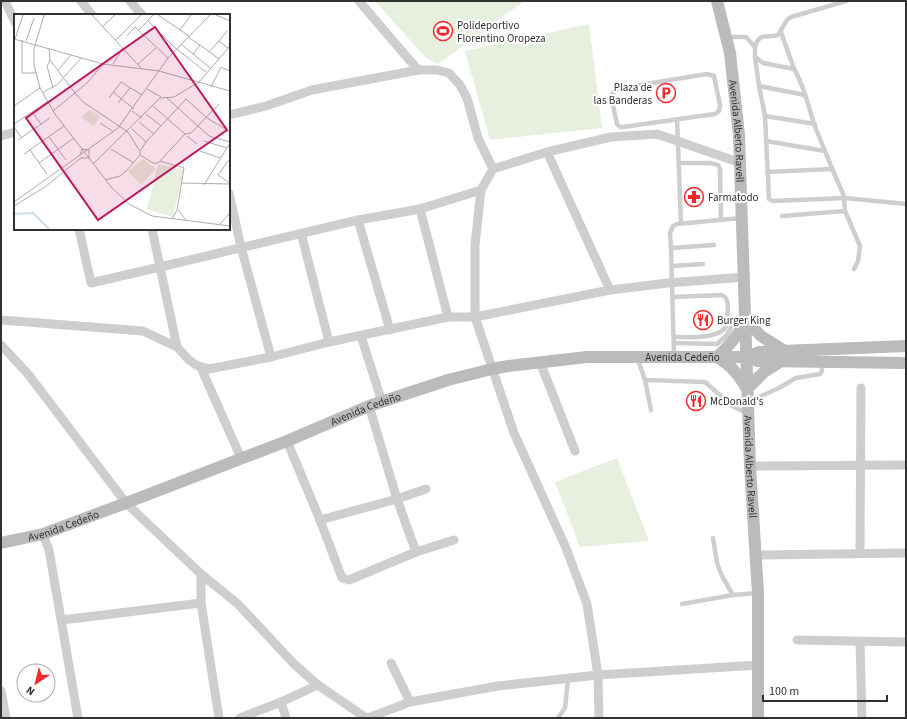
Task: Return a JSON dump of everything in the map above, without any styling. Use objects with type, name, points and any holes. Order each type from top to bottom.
[{"type":"street","points":[[5,1],[14,20]]},
{"type":"street","points":[[81,1],[91,14]]},
{"type":"street","points":[[130,1],[141,14]]},
{"type":"street","points":[[359,1],[418,70]]},
{"type":"street","name":"Avenida Alberto Ravell","points":[[717,1],[726,37],[736,99],[740,163],[745,277],[750,466],[758,593],[758,718]]},
{"type":"street","points":[[230,115],[266,106],[312,90],[418,70],[437,70],[449,73],[460,85],[467,98],[478,138],[493,169]]},
{"type":"street","points":[[1,136],[14,132]]},
{"type":"street","points":[[599,718],[598,675],[588,604],[566,548],[514,433],[475,317],[475,245],[481,190],[493,169],[547,152],[610,137],[657,134],[740,163]]},
{"type":"street","points":[[547,152],[610,290]]},
{"type":"street","points":[[79,230],[91,283],[358,220],[420,209],[481,190]]},
{"type":"street","points":[[230,198],[241,247],[271,358]]},
{"type":"street","points":[[420,209],[448,317]]},
{"type":"street","points":[[358,220],[390,330]]},
{"type":"street","points":[[152,230],[177,347]]},
{"type":"street","points":[[301,233],[329,342]]},
{"type":"street","points":[[1,320],[143,331],[177,347],[188,359],[201,368],[209,369],[271,358],[329,342],[448,317],[475,317],[610,290],[672,282],[745,277]]},
{"type":"street","points":[[906,346],[783,356],[747,389],[735,370],[717,357],[728,348],[738,336],[746,320],[783,356],[822,362],[906,363]]},
{"type":"street","points":[[361,336],[382,402]]},
{"type":"street","points":[[1,345],[28,374],[126,503],[201,574],[238,604],[294,664],[318,685],[367,718],[410,702],[498,686],[598,675],[759,665]]},
{"type":"street","name":"Avenida Cedeño","points":[[1,543],[43,534],[287,441],[369,406],[448,380],[492,369],[587,357],[747,356],[758,361],[783,356]]},
{"type":"street","points":[[540,362],[575,451]]},
{"type":"street","points":[[201,368],[241,458]]},
{"type":"street","points":[[860,553],[861,388]]},
{"type":"street","points":[[369,406],[397,499],[416,552]]},
{"type":"street","points":[[287,441],[342,578],[345,580],[350,580],[416,552],[454,540]]},
{"type":"street","points":[[750,466],[906,466]]},
{"type":"street","points":[[320,520],[397,499],[426,489]]},
{"type":"street","points":[[43,534],[49,550],[78,718]]},
{"type":"street","points":[[755,555],[906,553]]},
{"type":"street","points":[[201,574],[201,603],[219,718]]},
{"type":"street","points":[[62,620],[201,603]]},
{"type":"street","points":[[797,640],[906,642]]},
{"type":"street","points":[[860,642],[862,718]]},
{"type":"street","points":[[391,662],[410,702]]},
{"type":"street","points":[[240,718],[281,702],[318,685]]},
{"type":"street","points":[[1,692],[6,718]]},
{"type":"street","points":[[281,702],[286,718]]},
{"type":"lane","points":[[846,1],[791,17],[787,20],[781,32],[774,36],[763,36],[757,40],[754,47],[759,86],[765,116],[769,199],[771,201],[845,198],[906,204]]},
{"type":"lane","points":[[781,32],[794,69],[799,77],[832,170],[845,198],[845,211],[860,246],[858,261],[854,269]]},
{"type":"lane","points":[[726,37],[746,37],[754,47]]},
{"type":"lane","points":[[755,57],[763,63],[794,69]]},
{"type":"lane","points":[[707,74],[714,76],[720,106],[719,111],[715,114],[677,118],[620,127],[617,124],[611,96],[616,89],[707,74]]},
{"type":"lane","points":[[759,86],[805,96]]},
{"type":"lane","points":[[765,116],[815,124]]},
{"type":"lane","points":[[677,118],[681,223]]},
{"type":"lane","points":[[766,141],[826,151]]},
{"type":"lane","points":[[679,164],[710,163],[718,165],[720,169],[721,219]]},
{"type":"lane","points":[[768,172],[832,170]]},
{"type":"lane","points":[[782,216],[845,211]]},
{"type":"lane","points":[[674,357],[670,233],[672,226],[681,223],[742,217]]},
{"type":"lane","points":[[671,248],[714,244]]},
{"type":"lane","points":[[672,266],[703,264]]},
{"type":"lane","points":[[673,297],[722,295],[727,299],[728,306],[727,324],[720,331],[700,337],[674,337]]},
{"type":"lane","points":[[674,343],[717,344],[727,335],[733,323]]},
{"type":"lane","points":[[637,357],[645,380],[651,410]]},
{"type":"lane","points":[[645,380],[705,382],[732,406],[748,408],[796,378],[820,374],[822,371],[822,362]]},
{"type":"lane","points":[[713,538],[717,563],[722,576],[733,595]]},
{"type":"lane","points":[[682,604],[733,595],[758,593]]},
{"type":"lane","points":[[558,718],[565,708],[568,678]]},
{"type":"green space","name":"Polideportivo Florentino Oropeza","points":[[375,1],[524,1],[438,64],[426,58]]},
{"type":"green space","points":[[589,24],[602,128],[490,140],[465,51]]},
{"type":"green space","points":[[617,458],[649,541],[580,547],[555,482]]},
{"type":"place","name":"Polideportivo Florentino Oropeza","points":[[443,31]]},
{"type":"place","name":"Plaza de las Banderas","points":[[666,93]]},
{"type":"place","name":"Farmatodo","points":[[694,197]]},
{"type":"place","name":"Burger King","points":[[703,320]]},
{"type":"place","name":"McDonald's","points":[[696,401]]}]
